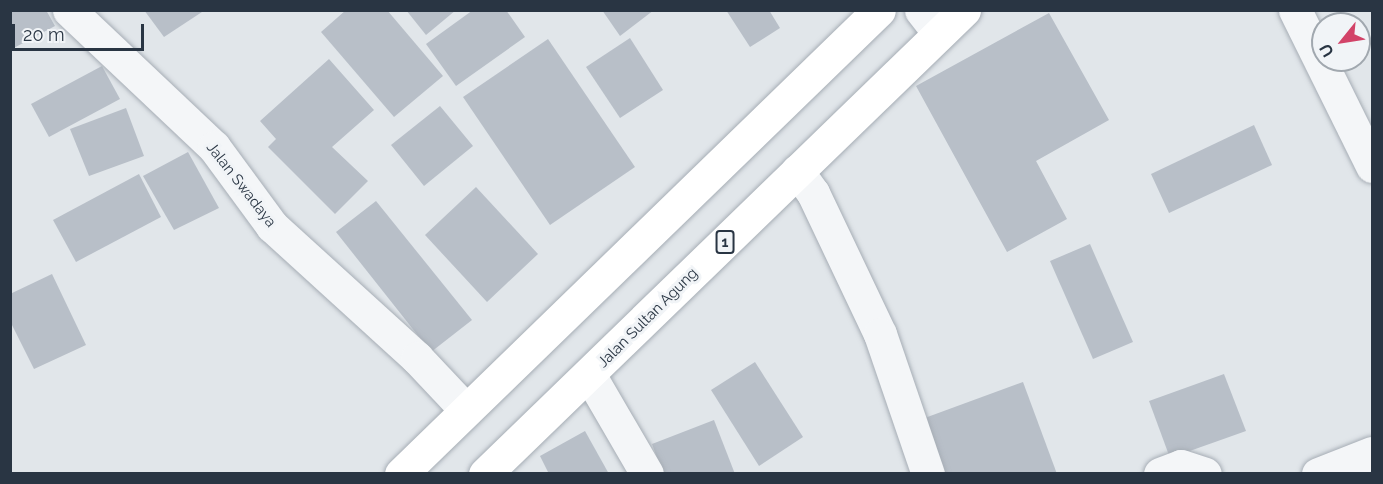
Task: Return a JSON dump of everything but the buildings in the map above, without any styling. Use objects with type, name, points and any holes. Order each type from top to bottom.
[{"type":"highway","points":[[402,474],[465,409],[879,10]]},
{"type":"highway","name":"Jalan Sultan Agung","points":[[485,474],[590,376],[797,171],[930,21],[964,10]]},
{"type":"street","name":"Jalan Swadaya","points":[[69,10],[214,147],[272,226],[417,358],[465,409]]},
{"type":"street","points":[[1295,10],[1372,166]]},
{"type":"street","points":[[797,171],[813,193],[880,334],[903,391],[928,474]]},
{"type":"street","points":[[590,376],[648,474]]},
{"type":"street","points":[[1318,474],[1372,453]]}]
